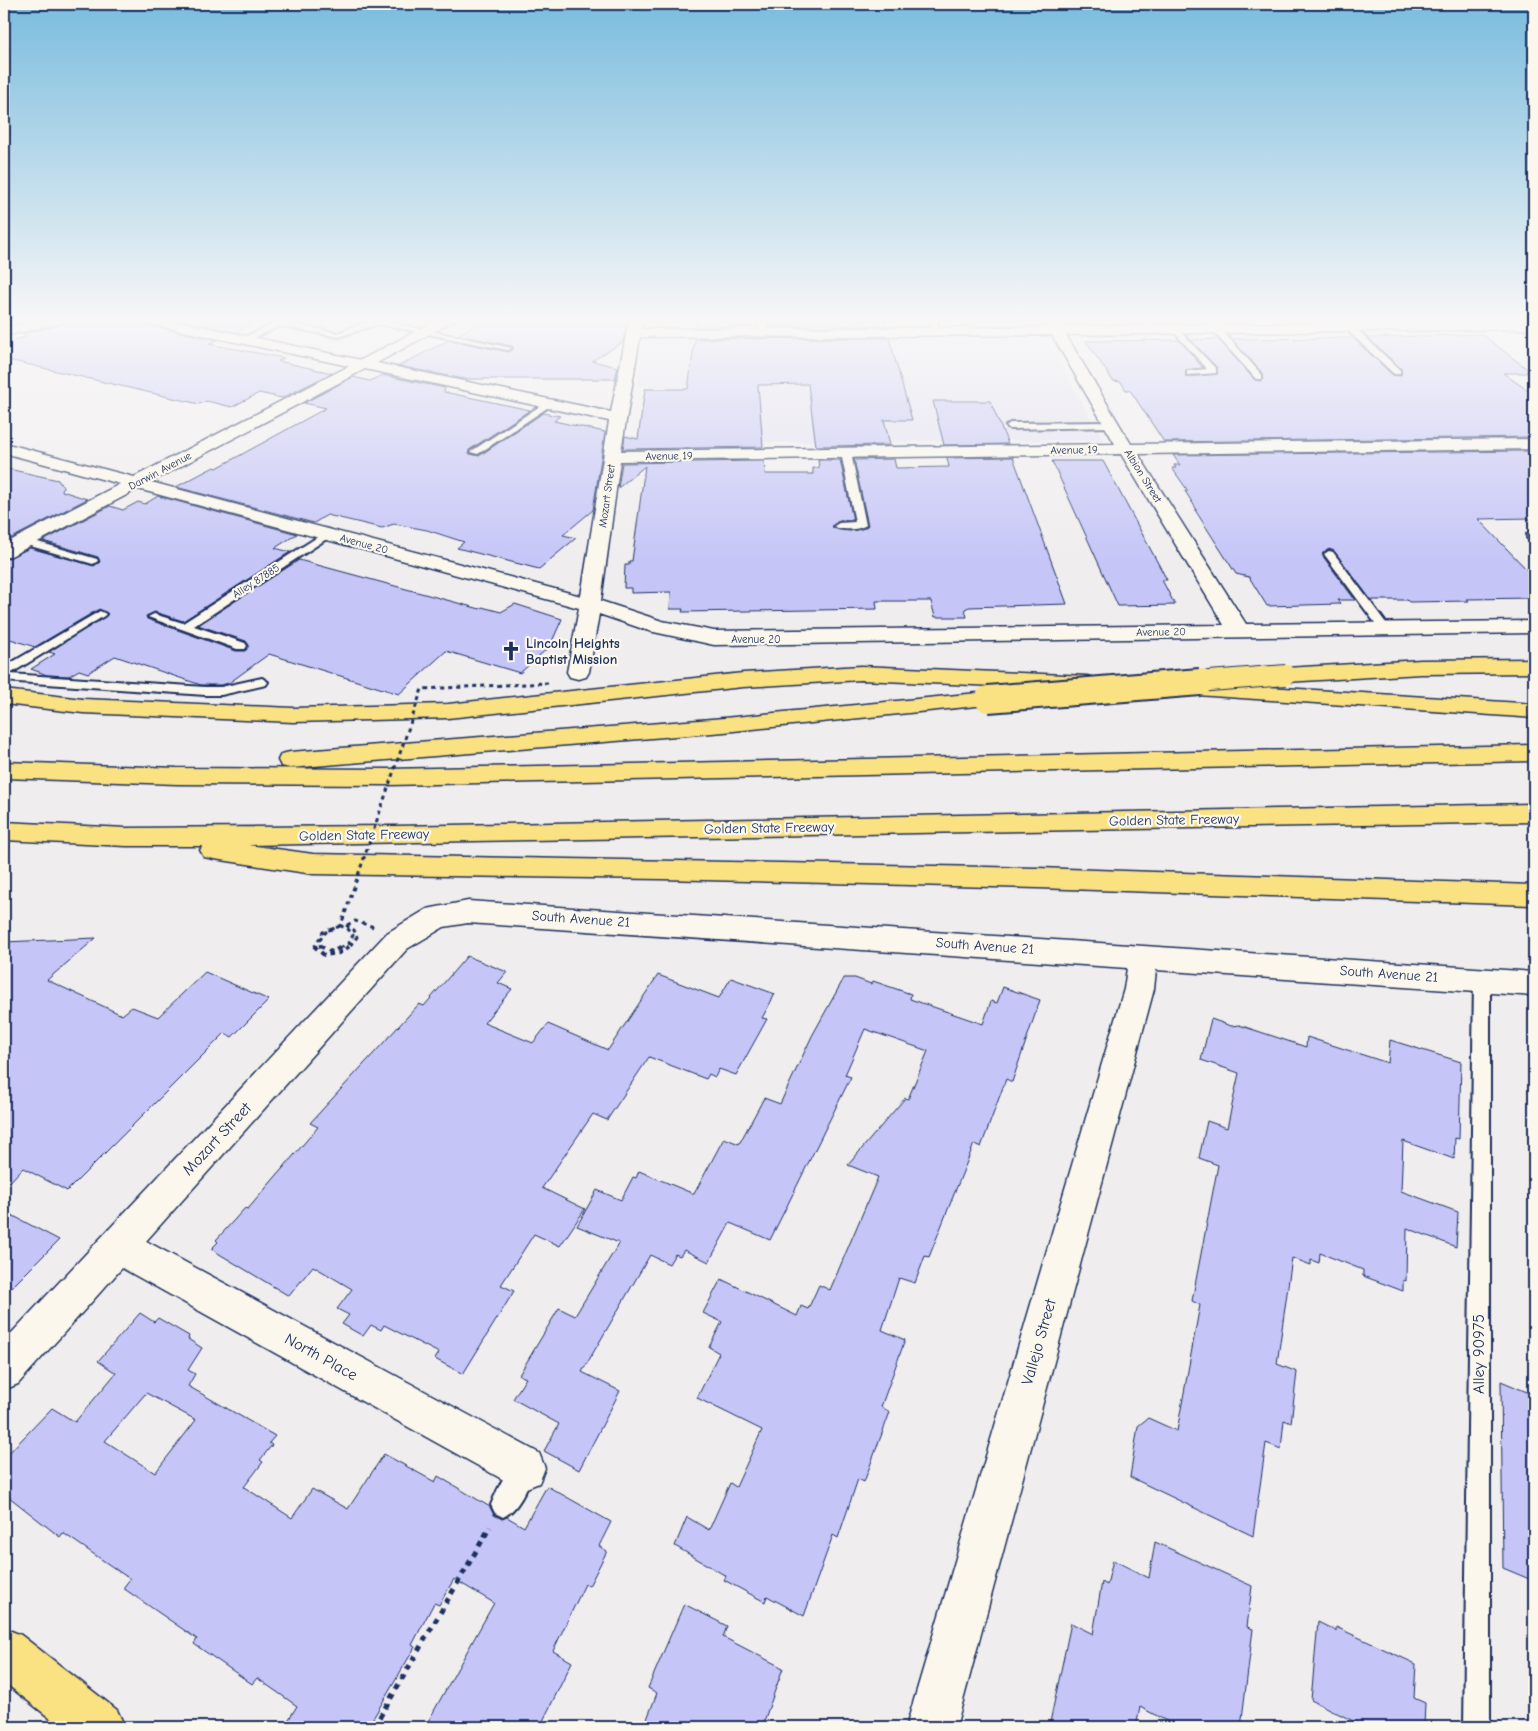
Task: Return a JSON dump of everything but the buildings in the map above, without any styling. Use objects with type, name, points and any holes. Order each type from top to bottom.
[{"type":"main road","points":[[177,776],[284,761],[724,725],[988,699],[1286,675],[1422,667],[1534,666]]},
{"type":"main road","points":[[4,697],[83,706],[293,715],[438,711],[743,680],[861,673],[990,677],[1534,710]]},
{"type":"main road","points":[[4,770],[177,776],[399,777],[1534,753]]},
{"type":"main road","name":"Golden State Freeway","points":[[4,831],[126,837],[396,835],[1534,813]]},
{"type":"main road","points":[[126,837],[313,864],[701,870],[1534,896]]},
{"type":"main road","points":[[4,1652],[100,1727]]},
{"type":"street","name":"Darwin Avenue","points":[[11,546],[137,483],[294,401]]},
{"type":"street","points":[[534,401],[618,418]]},
{"type":"street","name":"Mozart Street","points":[[578,672],[591,605],[621,401]]},
{"type":"street","name":"Albion Street","points":[[1097,401],[1239,631]]},
{"type":"street","name":"Avenue 19","points":[[613,456],[1534,444]]},
{"type":"street","name":"Avenue 20","points":[[4,448],[591,605],[685,633],[722,638],[1534,627]]},
{"type":"street","name":"South Avenue 21","points":[[437,917],[468,912],[1143,956],[1534,984]]},
{"type":"street","name":"Mozart Street","points":[[4,1370],[396,942],[437,917]]},
{"type":"street","name":"Vallejo Street","points":[[931,1727],[1139,989],[1143,956]]},
{"type":"street","name":"North Place","points":[[118,1246],[524,1468]]},
{"type":"lane","points":[[475,452],[549,404]]},
{"type":"lane","points":[[1010,426],[1111,425]]},
{"type":"lane","points":[[838,526],[861,526],[846,453]]},
{"type":"lane","name":"Alley 87885","points":[[185,627],[327,534]]},
{"type":"lane","points":[[11,546],[92,561]]},
{"type":"lane","points":[[1329,554],[1385,629]]},
{"type":"lane","points":[[4,672],[100,614]]},
{"type":"lane","points":[[154,617],[240,646]]},
{"type":"lane","points":[[4,676],[205,691],[221,691],[262,682]]},
{"type":"lane","name":"Alley 90975","points":[[1477,1727],[1482,980]]},
{"type":"lane","points":[[503,1505],[524,1468]]},
{"type":"path","points":[[346,926],[354,930],[357,937],[352,946],[338,954],[324,956],[314,948],[317,937],[333,926],[341,926],[348,929],[353,935],[349,944],[332,952],[320,947],[319,941],[326,932],[334,929],[341,925],[422,689],[548,683]]},
{"type":"path","points":[[374,1727],[503,1505]]},
{"type":"shaded area","points":[[759,401],[1081,401],[1103,440],[763,442]]},
{"type":"place","name":"Lincoln Heights Baptist Mission","points":[[511,651]]}]
